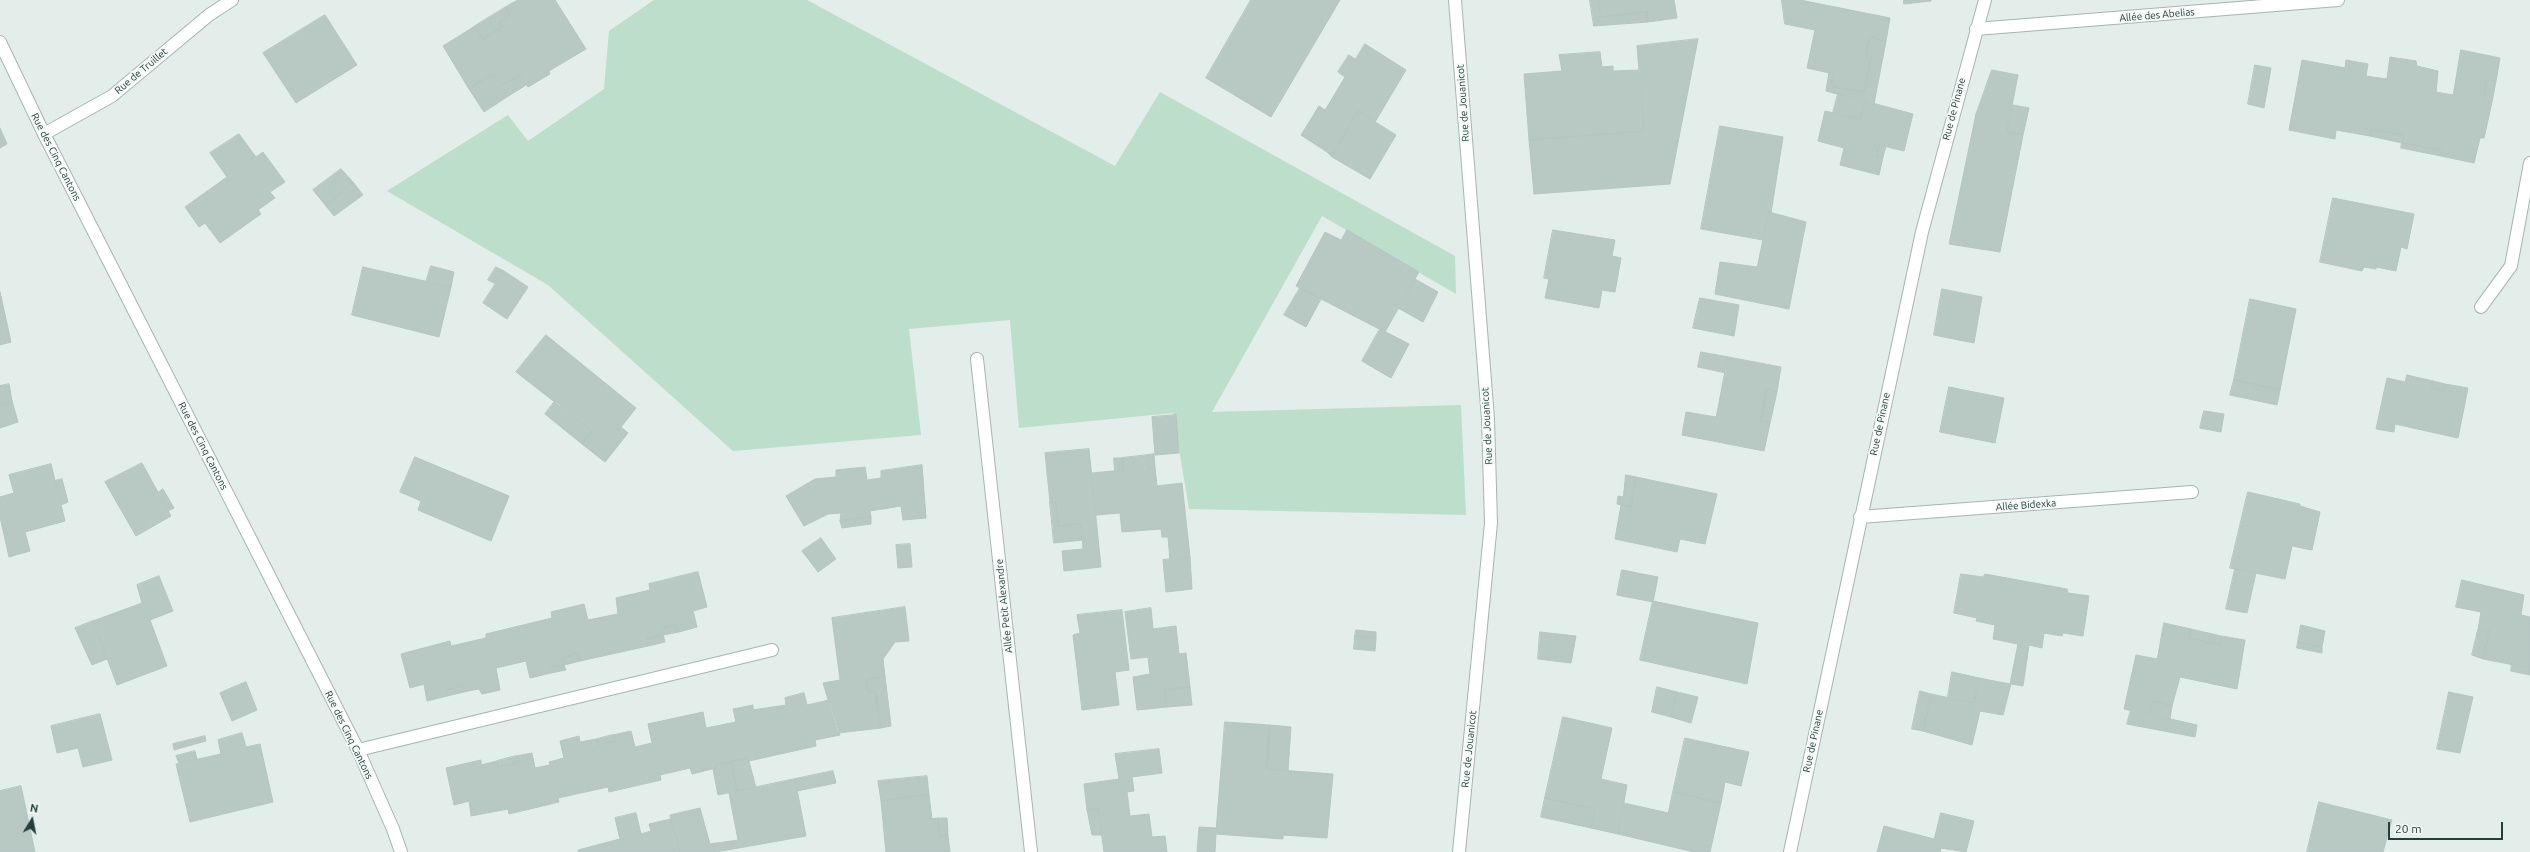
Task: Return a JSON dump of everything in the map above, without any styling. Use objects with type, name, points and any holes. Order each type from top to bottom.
[{"type":"street","name":"Rue de Truillet","points":[[44,134],[112,96],[209,15],[232,0]]},
{"type":"street","name":"Rue de Jouanicot","points":[[1455,0],[1488,420],[1491,523],[1459,852]]},
{"type":"street","name":"Rue de Pinane","points":[[1790,852],[1860,517],[1922,232],[1985,0]]},
{"type":"street","name":"Allée des Abelias","points":[[1976,29],[2338,0]]},
{"type":"street","name":"Rue des Cinq Cantons","points":[[0,42],[44,134],[358,750],[394,829],[401,852]]},
{"type":"street","points":[[2482,307],[2511,266],[2530,163]]},
{"type":"street","name":"Allée Petit Alexandre","points":[[977,359],[1031,852]]},
{"type":"street","name":"Allée Bidexka","points":[[1860,517],[2192,492]]},
{"type":"street","points":[[358,750],[772,650]]},
{"type":"green space","points":[[654,0],[807,0],[1115,166],[1160,92],[1455,256],[1456,294],[1322,216],[1212,412],[1461,405],[1466,515],[1189,509],[1173,413],[1019,428],[1010,320],[909,329],[921,435],[733,451],[548,285],[387,191],[508,115],[528,141],[604,89],[609,31]]},
{"type":"building","points":[[518,0],[555,0],[586,49],[549,71],[550,74],[528,87],[520,75],[501,86],[493,74],[469,89],[443,46],[475,26],[483,39],[502,27],[499,22],[510,16],[506,7]]},
{"type":"building","points":[[1251,0],[1340,0],[1271,117],[1206,78]]},
{"type":"building","points":[[1590,0],[1598,0],[1601,17],[1647,12],[1648,22],[1594,26]]},
{"type":"building","points":[[1598,0],[1674,0],[1677,18],[1648,22],[1647,12],[1601,17]]},
{"type":"building","points":[[1782,0],[1800,0],[1890,18],[1886,41],[1870,37],[1866,57],[1871,58],[1864,92],[1831,86],[1834,74],[1807,68],[1815,30],[1785,24]]},
{"type":"building","points":[[1904,0],[1931,0],[1931,1],[1904,4]]},
{"type":"building","points":[[506,7],[510,16],[499,22],[502,27],[483,39],[475,26]]},
{"type":"building","points":[[325,15],[357,65],[296,103],[263,53]]},
{"type":"building","points":[[1870,37],[1886,41],[1874,104],[1826,91],[1829,72],[1834,74],[1831,86],[1864,92],[1871,58],[1866,57]]},
{"type":"building","points":[[1698,39],[1670,184],[1534,194],[1529,140],[1644,131],[1637,46]]},
{"type":"building","points":[[1365,44],[1406,70],[1375,122],[1358,111],[1332,157],[1301,135],[1319,106],[1325,110]]},
{"type":"building","points":[[2461,50],[2500,58],[2496,81],[2487,80],[2483,101],[2492,102],[2484,138],[2480,138],[2474,163],[2441,156],[2441,150],[2402,143],[2404,135],[2372,130],[2370,136],[2336,130],[2335,139],[2289,130],[2302,60],[2345,68],[2346,60],[2368,64],[2366,76],[2387,79],[2390,57],[2416,61],[2417,66],[2438,71],[2436,92],[2453,95]]},
{"type":"building","points":[[1600,52],[1602,67],[1613,66],[1613,71],[1640,70],[1644,131],[1529,140],[1524,74],[1562,71],[1559,55]]},
{"type":"building","points":[[1349,55],[1355,59],[1345,77],[1338,72]]},
{"type":"building","points":[[2255,65],[2271,68],[2264,108],[2248,104]]},
{"type":"building","points":[[1992,70],[2018,75],[2007,132],[2023,135],[2000,252],[1949,244],[1976,114]]},
{"type":"building","points":[[493,74],[507,97],[484,112],[469,89]]},
{"type":"building","points":[[520,75],[526,85],[507,97],[501,86]]},
{"type":"building","points":[[2487,80],[2496,81],[2492,102],[2483,101]]},
{"type":"building","points":[[1838,94],[1865,101],[1860,119],[1833,113]]},
{"type":"building","points":[[1865,101],[1913,114],[1904,151],[1879,145],[1877,156],[1883,157],[1879,175],[1840,165],[1844,148],[1818,141],[1825,111],[1860,119]]},
{"type":"building","points":[[2013,105],[2029,108],[2023,135],[2007,132]]},
{"type":"building","points":[[1358,111],[1396,135],[1370,179],[1332,157]]},
{"type":"building","points":[[1720,126],[1783,137],[1771,213],[1769,212],[1763,240],[1701,229]]},
{"type":"building","points":[[0,128],[7,144],[0,148]]},
{"type":"building","points":[[2372,130],[2404,135],[2402,143],[2370,136]]},
{"type":"building","points":[[239,134],[256,157],[263,152],[285,182],[270,192],[275,198],[258,210],[261,214],[220,243],[205,223],[199,227],[185,207],[227,177],[210,153]]},
{"type":"building","points":[[2402,143],[2441,150],[2441,156],[2401,148]]},
{"type":"building","points":[[1879,145],[1886,146],[1883,157],[1877,156]]},
{"type":"building","points":[[341,169],[353,182],[326,206],[313,190]]},
{"type":"building","points":[[353,182],[363,195],[334,216],[326,206]]},
{"type":"building","points":[[2333,198],[2414,214],[2407,249],[2401,247],[2396,271],[2376,267],[2376,269],[2364,267],[2362,271],[2320,262]]},
{"type":"building","points":[[1769,212],[1806,222],[1789,309],[1715,294],[1720,262],[1757,267]]},
{"type":"building","points":[[1347,230],[1419,272],[1385,332],[1296,286],[1325,232],[1341,240]]},
{"type":"building","points":[[1553,230],[1615,240],[1612,256],[1621,258],[1615,292],[1602,290],[1599,308],[1545,298],[1549,279],[1544,278]]},
{"type":"building","points":[[431,266],[454,272],[451,287],[426,282]]},
{"type":"building","points":[[363,267],[451,287],[439,337],[352,315]]},
{"type":"building","points":[[496,267],[504,271],[496,284],[488,280]]},
{"type":"building","points":[[504,271],[528,287],[507,319],[483,303]]},
{"type":"building","points":[[1415,279],[1438,292],[1423,322],[1398,308]]},
{"type":"building","points":[[1300,288],[1321,299],[1306,327],[1284,315]]},
{"type":"building","points":[[1942,289],[1982,297],[1974,343],[1934,335]]},
{"type":"building","points":[[0,292],[11,342],[0,345]]},
{"type":"building","points":[[1700,298],[1739,305],[1734,336],[1693,328]]},
{"type":"building","points":[[2250,299],[2296,309],[2280,390],[2234,380]]},
{"type":"building","points":[[1380,329],[1409,344],[1391,378],[1362,361]]},
{"type":"building","points":[[546,335],[636,408],[621,427],[628,433],[605,462],[582,444],[592,431],[516,372]]},
{"type":"building","points":[[1701,352],[1728,357],[1726,373],[1698,367]]},
{"type":"building","points":[[1728,357],[1781,367],[1777,392],[1767,389],[1761,421],[1770,423],[1764,451],[1682,435],[1686,412],[1716,417]]},
{"type":"building","points":[[2407,375],[2433,381],[2432,388],[2444,391],[2445,384],[2468,388],[2458,438],[2395,424],[2394,432],[2376,429],[2387,378],[2405,382]]},
{"type":"building","points":[[2234,380],[2280,390],[2277,405],[2230,395]]},
{"type":"building","points":[[2433,381],[2445,384],[2444,391],[2432,388]]},
{"type":"building","points":[[9,384],[12,401],[0,405],[0,386]]},
{"type":"building","points":[[1949,387],[2004,398],[1995,443],[1940,432]]},
{"type":"building","points":[[1767,389],[1777,392],[1770,423],[1761,421]]},
{"type":"building","points":[[12,401],[18,422],[0,428],[0,405]]},
{"type":"building","points":[[555,401],[592,431],[582,444],[545,414]]},
{"type":"building","points":[[2204,411],[2224,414],[2221,432],[2200,428]]},
{"type":"building","points":[[1176,415],[1179,453],[1155,455],[1152,417]]},
{"type":"building","points":[[1089,449],[1101,567],[1064,571],[1062,551],[1083,549],[1081,524],[1058,526],[1056,502],[1050,502],[1045,453]]},
{"type":"building","points":[[1154,454],[1155,467],[1149,468],[1148,455]]},
{"type":"building","points":[[1148,455],[1149,468],[1155,467],[1157,486],[1182,483],[1190,557],[1170,560],[1168,537],[1162,537],[1161,529],[1122,532],[1120,513],[1096,515],[1092,473],[1123,470],[1122,458]]},
{"type":"building","points":[[415,457],[509,496],[491,541],[418,510],[421,501],[400,492]]},
{"type":"building","points":[[1114,458],[1122,458],[1123,470],[1115,471]]},
{"type":"building","points":[[142,463],[171,516],[136,536],[105,482]]},
{"type":"building","points":[[51,464],[65,521],[25,532],[30,551],[9,557],[0,517],[0,497],[14,493],[9,475]]},
{"type":"building","points":[[922,465],[926,518],[903,520],[901,506],[870,511],[871,517],[840,521],[841,513],[828,514],[804,526],[786,496],[815,479],[836,477],[836,470],[865,467],[867,480],[881,478],[881,471]]},
{"type":"building","points":[[1626,475],[1636,477],[1631,507],[1617,504],[1618,496],[1623,497]]},
{"type":"building","points":[[1636,477],[1717,494],[1705,544],[1680,539],[1677,552],[1615,539],[1621,505],[1631,507]]},
{"type":"building","points":[[62,479],[68,502],[61,505],[55,481]]},
{"type":"building","points":[[163,489],[174,508],[168,511],[159,492]]},
{"type":"building","points":[[2248,492],[2300,504],[2300,506],[2320,512],[2312,550],[2292,546],[2285,579],[2230,568]]},
{"type":"building","points":[[1050,502],[1056,502],[1058,526],[1081,524],[1083,540],[1054,543]]},
{"type":"building","points":[[871,517],[871,524],[842,528],[840,521]]},
{"type":"building","points":[[821,538],[836,559],[818,572],[802,551]]},
{"type":"building","points":[[910,544],[912,567],[898,568],[896,545]]},
{"type":"building","points":[[1190,557],[1192,589],[1166,592],[1163,560]]},
{"type":"building","points":[[2235,569],[2256,573],[2247,613],[2226,609]]},
{"type":"building","points":[[1622,570],[1658,577],[1653,602],[1617,595]]},
{"type":"building","points":[[698,572],[707,607],[693,611],[697,627],[679,632],[675,625],[661,629],[663,635],[647,639],[648,646],[580,661],[577,653],[563,658],[564,665],[549,667],[551,673],[530,678],[526,661],[496,668],[500,690],[482,694],[479,689],[468,691],[462,686],[447,690],[447,696],[427,701],[424,684],[410,688],[401,654],[450,641],[451,646],[486,638],[486,634],[552,618],[551,612],[584,604],[588,620],[618,614],[616,598],[650,590],[649,584]]},
{"type":"building","points":[[1961,574],[1983,577],[1985,574],[2067,589],[2068,593],[2089,596],[2083,636],[2063,633],[2062,636],[2044,633],[2042,648],[2029,645],[2023,686],[2011,684],[2003,715],[1980,711],[1972,745],[1923,731],[1931,694],[1974,703],[1979,678],[2010,684],[2018,644],[1993,639],[1995,625],[1976,621],[1977,618],[1954,613]]},
{"type":"building","points":[[159,576],[173,611],[150,620],[167,666],[117,685],[93,621],[142,603],[137,585]]},
{"type":"building","points":[[2462,580],[2524,595],[2521,615],[2530,617],[2530,668],[2483,659],[2489,631],[2478,630],[2481,612],[2456,607]]},
{"type":"building","points":[[1653,601],[1758,623],[1747,684],[1640,660]]},
{"type":"building","points":[[905,607],[909,641],[895,642],[883,659],[885,676],[866,680],[869,692],[875,691],[881,728],[838,733],[823,683],[840,680],[832,618]]},
{"type":"building","points":[[1151,608],[1153,629],[1176,626],[1179,654],[1186,653],[1190,687],[1165,690],[1167,707],[1137,710],[1133,677],[1150,674],[1148,657],[1131,659],[1125,612]]},
{"type":"building","points":[[1122,610],[1129,670],[1115,672],[1119,705],[1082,710],[1073,635],[1080,633],[1077,615]]},
{"type":"building","points":[[93,621],[107,659],[92,665],[75,628]]},
{"type":"building","points":[[2164,623],[2191,629],[2189,638],[2221,645],[2221,636],[2245,640],[2237,689],[2180,677],[2172,706],[2153,701],[2149,715],[2124,709],[2136,655],[2157,659]]},
{"type":"building","points":[[675,625],[679,632],[663,635],[661,629]]},
{"type":"building","points":[[2301,625],[2325,631],[2322,647],[2298,642]]},
{"type":"building","points":[[2191,629],[2221,636],[2221,645],[2189,638]]},
{"type":"building","points":[[1356,630],[1376,632],[1376,638],[1355,636]]},
{"type":"building","points":[[2478,630],[2489,631],[2483,659],[2472,655]]},
{"type":"building","points":[[1540,632],[1576,636],[1571,663],[1538,659]]},
{"type":"building","points":[[663,635],[665,642],[648,646],[647,639]]},
{"type":"building","points":[[1355,636],[1376,638],[1375,651],[1354,649]]},
{"type":"building","points":[[2298,642],[2322,647],[2322,653],[2297,648]]},
{"type":"building","points":[[577,653],[580,661],[564,665],[563,658]]},
{"type":"building","points":[[2512,664],[2530,668],[2530,675],[2511,671]]},
{"type":"building","points":[[564,665],[566,670],[551,673],[549,667]]},
{"type":"building","points":[[1952,672],[1979,678],[1974,703],[1948,697]]},
{"type":"building","points":[[885,676],[891,726],[881,728],[875,691],[869,692],[866,680]]},
{"type":"building","points":[[246,682],[257,710],[232,721],[220,693]]},
{"type":"building","points":[[462,686],[468,691],[447,696],[447,690]]},
{"type":"building","points":[[1190,687],[1192,705],[1167,707],[1165,690]]},
{"type":"building","points":[[1657,687],[1677,692],[1671,717],[1652,712]]},
{"type":"building","points":[[1920,691],[1931,694],[1923,731],[1912,729]]},
{"type":"building","points":[[1677,692],[1698,697],[1691,723],[1671,717]]},
{"type":"building","points":[[2449,692],[2473,697],[2460,753],[2437,749]]},
{"type":"building","points":[[804,693],[807,705],[829,700],[840,735],[815,740],[816,746],[749,761],[746,759],[716,765],[716,768],[692,774],[690,768],[660,775],[661,780],[609,792],[608,787],[558,798],[559,802],[509,814],[508,809],[471,816],[469,801],[454,805],[446,768],[481,760],[481,765],[497,761],[498,767],[518,763],[516,756],[532,753],[535,768],[550,765],[549,762],[564,758],[560,741],[579,736],[580,742],[597,739],[598,745],[615,741],[613,735],[631,731],[635,747],[652,743],[648,724],[703,712],[706,728],[736,722],[733,709],[753,705],[753,710],[786,705],[785,698]]},
{"type":"building","points":[[2153,701],[2172,706],[2170,719],[2149,715]]},
{"type":"building","points":[[2131,710],[2197,725],[2195,737],[2127,724]]},
{"type":"building","points":[[100,714],[112,760],[83,767],[78,748],[57,753],[51,726]]},
{"type":"building","points":[[1563,717],[1612,728],[1601,779],[1627,785],[1618,834],[1591,828],[1595,809],[1545,798]]},
{"type":"building","points":[[1225,722],[1270,725],[1267,769],[1333,774],[1327,838],[1283,835],[1283,839],[1216,834],[1215,852],[1197,852],[1199,827],[1216,828]]},
{"type":"building","points":[[1270,725],[1291,727],[1288,771],[1267,769]]},
{"type":"building","points":[[242,733],[246,747],[260,744],[273,802],[190,822],[176,764],[221,754],[218,740]]},
{"type":"building","points":[[613,735],[615,741],[598,745],[597,739]]},
{"type":"building","points":[[205,736],[206,741],[174,750],[173,744]]},
{"type":"building","points":[[1685,738],[1749,752],[1741,786],[1725,782],[1721,803],[1673,792]]},
{"type":"building","points":[[1159,749],[1162,773],[1132,777],[1134,791],[1127,792],[1130,816],[1149,814],[1152,837],[1165,836],[1167,852],[1104,852],[1098,809],[1087,810],[1084,784],[1119,779],[1115,754]]},
{"type":"building","points":[[195,751],[197,759],[179,763],[176,756]]},
{"type":"building","points":[[516,756],[518,763],[498,767],[497,761]]},
{"type":"building","points":[[746,759],[749,761],[756,788],[737,791],[731,762]]},
{"type":"building","points":[[731,762],[737,791],[718,795],[713,769],[716,768],[716,765]]},
{"type":"building","points":[[833,771],[836,783],[797,791],[795,779]]},
{"type":"building","points":[[927,776],[929,795],[881,801],[878,781]]},
{"type":"building","points":[[795,779],[806,836],[716,852],[680,852],[670,815],[700,808],[710,844],[738,840],[729,793]]},
{"type":"building","points":[[21,786],[35,852],[0,852],[0,791]]},
{"type":"building","points":[[1673,792],[1721,803],[1710,852],[1694,852],[1618,834],[1624,803],[1668,813]]},
{"type":"building","points":[[929,795],[932,819],[938,818],[940,836],[948,835],[950,852],[886,852],[881,801]]},
{"type":"building","points":[[1545,798],[1595,809],[1591,828],[1541,817]]},
{"type":"building","points":[[2319,802],[2392,820],[2383,852],[2307,852]]},
{"type":"building","points":[[1098,809],[1102,835],[1092,835],[1087,810]]},
{"type":"building","points":[[636,813],[641,834],[651,831],[649,824],[671,819],[680,852],[578,852],[578,850],[620,839],[615,818]]},
{"type":"building","points":[[1941,813],[1974,821],[1966,852],[1941,848],[1940,852],[1877,852],[1884,826],[1934,839]]},
{"type":"building","points":[[938,818],[947,818],[948,835],[940,836]]}]
